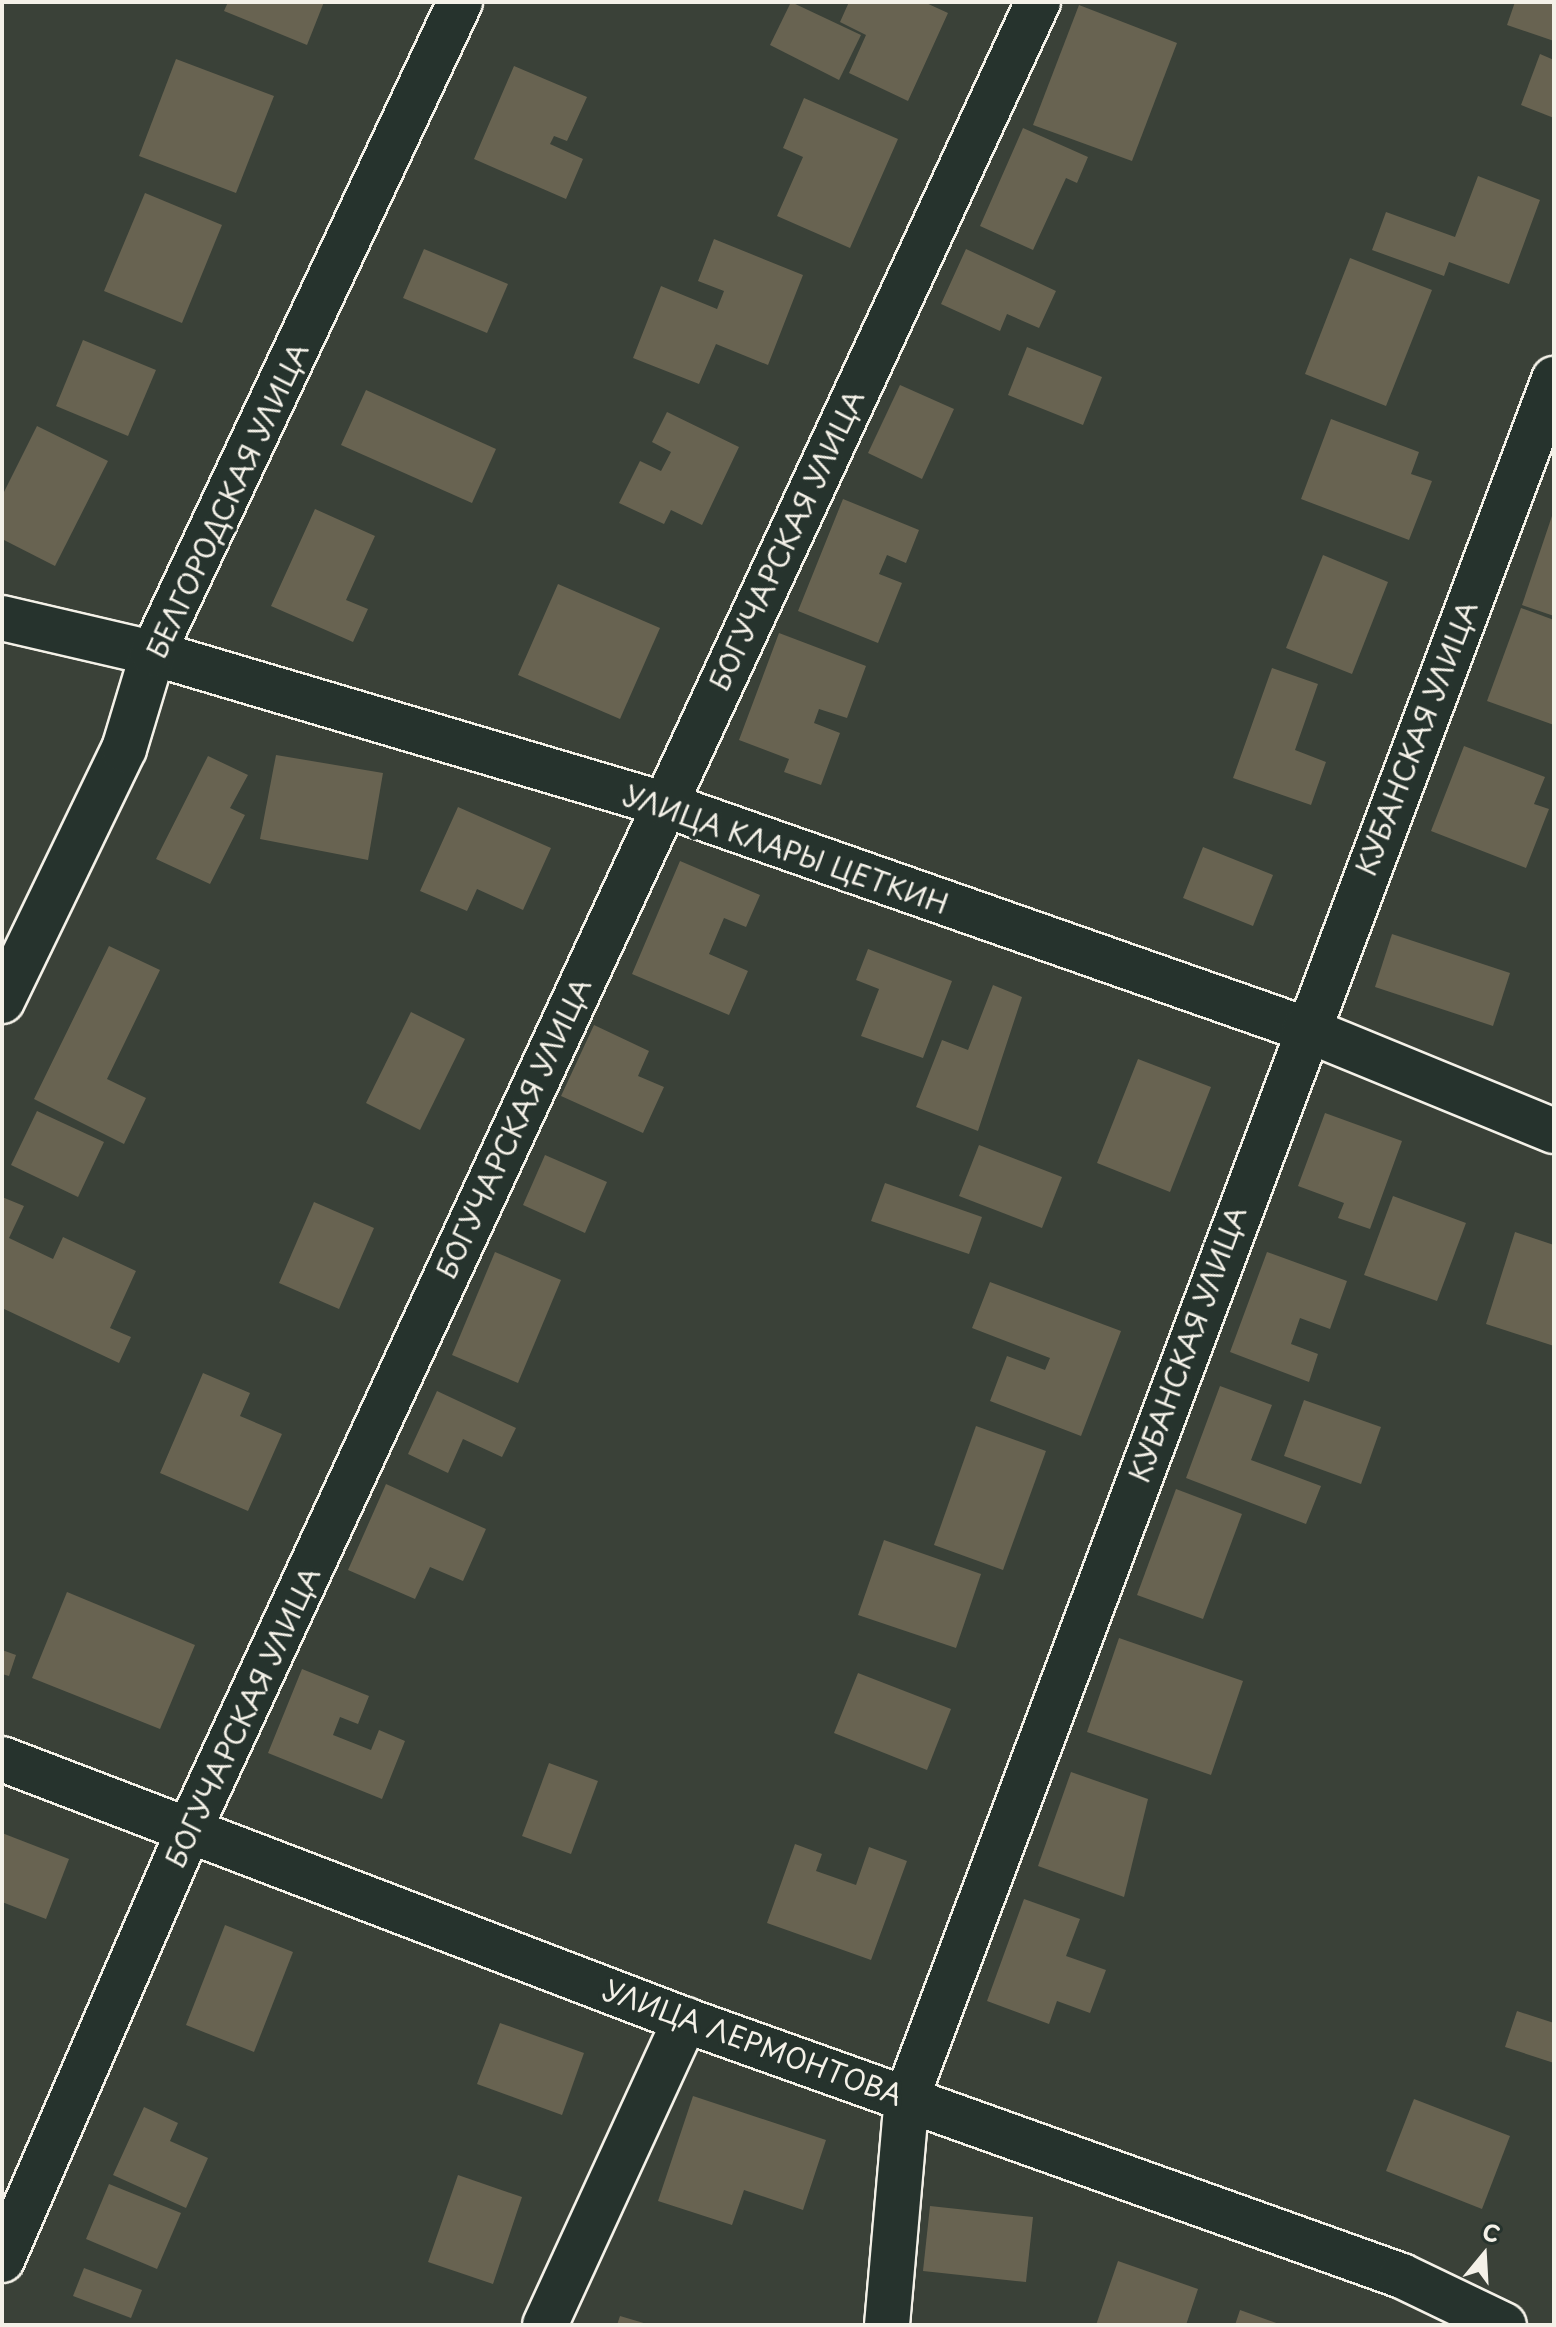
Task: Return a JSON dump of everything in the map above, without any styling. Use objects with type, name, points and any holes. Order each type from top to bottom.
[{"type":"street","name":"БЕЛГОРОДСКАЯ УЛИЦА","points":[[2,1001],[124,749],[153,653],[460,2]]},
{"type":"street","name":"БОГУЧАРСКАЯ УЛИЦА","points":[[2,2260],[189,1830],[1038,2]]},
{"type":"street","name":"КУБАНСКАЯ УЛИЦА","points":[[887,2325],[907,2097],[1305,1029],[1554,379]]},
{"type":"street","name":"УЛИЦА КЛАРЫ ЦЕТКИН","points":[[2,618],[153,653],[663,804],[1305,1029],[1554,1131]]},
{"type":"street","name":"УЛИЦА ЛЕРМОНТОВА","points":[[2,1759],[685,2020],[1402,2276],[1504,2325]]},
{"type":"street","points":[[545,2325],[685,2020]]},
{"type":"building","points":[[228,2],[324,2],[307,45],[224,11]]},
{"type":"building","points":[[791,2],[861,35],[839,80],[770,45]]},
{"type":"building","points":[[849,2],[924,2],[948,13],[908,101],[849,73],[866,35],[840,22]]},
{"type":"building","points":[[1515,2],[1554,2],[1554,41],[1507,25]]},
{"type":"building","points":[[1079,5],[1177,43],[1132,161],[1033,125]]},
{"type":"building","points":[[1540,54],[1554,60],[1554,118],[1521,105]]},
{"type":"building","points":[[176,59],[274,96],[236,193],[139,156]]},
{"type":"building","points":[[514,66],[587,97],[567,141],[554,136],[550,144],[583,159],[566,199],[474,159]]},
{"type":"building","points":[[804,98],[898,139],[850,248],[777,216],[803,157],[783,148]]},
{"type":"building","points":[[1023,128],[1088,157],[1077,183],[1066,178],[1033,250],[980,226]]},
{"type":"building","points":[[1478,176],[1540,200],[1509,284],[1449,262],[1444,276],[1372,250],[1386,212],[1455,237]]},
{"type":"building","points":[[145,193],[222,225],[182,323],[104,291]]},
{"type":"building","points":[[714,239],[803,275],[768,365],[716,344],[699,384],[633,358],[661,286],[717,309],[724,291],[698,281]]},
{"type":"building","points":[[424,249],[508,284],[487,333],[403,298]]},
{"type":"building","points":[[966,249],[1056,291],[1039,328],[1007,314],[1000,331],[941,304]]},
{"type":"building","points":[[1350,258],[1432,290],[1386,406],[1305,374]]},
{"type":"building","points":[[83,340],[156,370],[128,436],[56,406]]},
{"type":"building","points":[[1027,347],[1102,377],[1083,425],[1008,395]]},
{"type":"building","points":[[900,385],[954,409],[922,479],[868,453]]},
{"type":"building","points":[[366,390],[496,449],[472,503],[341,445]]},
{"type":"building","points":[[667,412],[739,447],[702,525],[671,510],[664,524],[619,503],[640,461],[661,471],[671,452],[652,442]]},
{"type":"building","points":[[1331,419],[1419,452],[1411,474],[1432,481],[1409,540],[1301,499]]},
{"type":"building","points":[[37,426],[108,461],[55,566],[2,539],[2,496]]},
{"type":"building","points":[[843,499],[919,530],[906,563],[887,555],[879,574],[902,583],[878,643],[798,611]]},
{"type":"building","points":[[315,509],[375,536],[346,600],[368,609],[353,642],[271,606]]},
{"type":"building","points":[[1554,513],[1554,616],[1522,605]]},
{"type":"building","points":[[1323,555],[1388,582],[1352,674],[1286,648]]},
{"type":"building","points":[[558,584],[660,628],[620,719],[518,675]]},
{"type":"building","points":[[1521,608],[1554,620],[1554,725],[1487,701]]},
{"type":"building","points":[[779,633],[866,666],[847,718],[819,709],[814,723],[840,733],[821,785],[784,772],[789,759],[739,740]]},
{"type":"building","points":[[1272,668],[1318,684],[1295,750],[1326,762],[1311,805],[1233,778]]},
{"type":"building","points":[[1464,746],[1545,777],[1534,804],[1549,809],[1526,868],[1431,831]]},
{"type":"building","points":[[276,755],[383,773],[368,860],[260,839]]},
{"type":"building","points":[[208,756],[248,775],[230,808],[245,815],[210,884],[156,859]]},
{"type":"building","points":[[458,807],[551,848],[523,910],[477,889],[467,911],[420,891]]},
{"type":"building","points":[[1203,847],[1273,875],[1253,926],[1183,898]]},
{"type":"building","points":[[680,861],[760,895],[746,927],[724,918],[709,954],[748,971],[729,1015],[632,974]]},
{"type":"building","points":[[1392,934],[1510,973],[1493,1026],[1375,987]]},
{"type":"building","points":[[109,946],[160,970],[107,1079],[146,1098],[124,1144],[34,1099]]},
{"type":"building","points":[[868,949],[952,981],[923,1058],[861,1036],[879,989],[856,980]]},
{"type":"building","points":[[993,985],[1022,997],[978,1131],[916,1107],[942,1040],[968,1050]]},
{"type":"building","points":[[411,1012],[465,1039],[420,1130],[366,1103]]},
{"type":"building","points":[[594,1025],[649,1051],[638,1076],[664,1087],[643,1133],[561,1096]]},
{"type":"building","points":[[1138,1059],[1211,1087],[1170,1192],[1097,1163]]},
{"type":"building","points":[[37,1111],[104,1142],[78,1197],[11,1165]]},
{"type":"building","points":[[1325,1113],[1402,1141],[1370,1229],[1338,1218],[1344,1203],[1298,1186]]},
{"type":"building","points":[[979,1145],[1062,1177],[1042,1228],[959,1196]]},
{"type":"building","points":[[545,1155],[607,1182],[585,1233],[523,1205]]},
{"type":"building","points":[[885,1183],[982,1217],[969,1254],[871,1221]]},
{"type":"building","points":[[1393,1196],[1466,1223],[1437,1301],[1364,1275]]},
{"type":"building","points":[[2,1197],[24,1206],[9,1238],[53,1259],[63,1237],[136,1271],[110,1328],[131,1337],[119,1363],[2,1308]]},
{"type":"building","points":[[314,1202],[374,1228],[339,1309],[279,1283]]},
{"type":"building","points":[[1515,1232],[1554,1245],[1554,1346],[1486,1324]]},
{"type":"building","points":[[495,1252],[561,1280],[518,1383],[452,1355]]},
{"type":"building","points":[[1267,1252],[1347,1281],[1330,1329],[1300,1318],[1291,1344],[1318,1354],[1309,1382],[1230,1352]]},
{"type":"building","points":[[990,1282],[1121,1331],[1081,1436],[990,1401],[1007,1356],[1045,1370],[1050,1358],[972,1328]]},
{"type":"building","points":[[203,1373],[250,1393],[240,1416],[282,1434],[248,1511],[160,1473]]},
{"type":"building","points":[[1220,1386],[1272,1405],[1251,1460],[1321,1486],[1306,1524],[1186,1478]]},
{"type":"building","points":[[437,1391],[516,1428],[502,1457],[463,1439],[448,1473],[408,1454]]},
{"type":"building","points":[[1304,1400],[1381,1427],[1361,1484],[1284,1456]]},
{"type":"building","points":[[976,1426],[1046,1451],[1003,1570],[934,1545]]},
{"type":"building","points":[[386,1484],[486,1529],[463,1581],[430,1567],[415,1599],[348,1570]]},
{"type":"building","points":[[1176,1489],[1242,1514],[1203,1619],[1137,1595]]},
{"type":"building","points":[[884,1540],[981,1574],[956,1648],[858,1615]]},
{"type":"building","points":[[67,1592],[195,1645],[160,1729],[32,1678]]},
{"type":"building","points":[[1119,1638],[1243,1681],[1211,1775],[1087,1732]]},
{"type":"building","points":[[2,1650],[16,1655],[9,1676],[2,1674]]},
{"type":"building","points":[[302,1669],[369,1696],[358,1724],[340,1717],[333,1735],[371,1750],[379,1730],[405,1741],[382,1799],[268,1753]]},
{"type":"building","points":[[858,1673],[951,1709],[927,1770],[834,1733]]},
{"type":"building","points":[[549,1763],[598,1781],[571,1854],[522,1836]]},
{"type":"building","points":[[1071,1772],[1148,1799],[1124,1897],[1038,1866]]},
{"type":"building","points":[[2,1833],[69,1859],[46,1919],[2,1902]]},
{"type":"building","points":[[795,1844],[822,1854],[816,1871],[856,1885],[869,1847],[907,1861],[871,1960],[767,1923]]},
{"type":"building","points":[[1024,1899],[1080,1919],[1066,1956],[1106,1970],[1090,2013],[1057,2001],[1049,2024],[987,2001]]},
{"type":"building","points":[[225,1925],[293,1952],[254,2052],[186,2025]]},
{"type":"building","points":[[1517,2011],[1554,2023],[1554,2063],[1505,2047]]},
{"type":"building","points":[[500,2023],[584,2053],[562,2115],[477,2084]]},
{"type":"building","points":[[693,2096],[826,2140],[803,2210],[744,2190],[732,2225],[658,2201]]},
{"type":"building","points":[[1414,2099],[1510,2136],[1482,2209],[1386,2171]]},
{"type":"building","points":[[144,2107],[178,2123],[170,2141],[208,2158],[186,2208],[113,2175]]},
{"type":"building","points":[[458,2175],[522,2197],[493,2284],[428,2262]]},
{"type":"building","points":[[109,2184],[181,2213],[157,2269],[86,2239]]},
{"type":"building","points":[[930,2206],[1033,2217],[1026,2282],[923,2271]]},
{"type":"building","points":[[1118,2261],[1198,2289],[1186,2325],[1096,2325]]},
{"type":"building","points":[[84,2268],[142,2290],[131,2318],[73,2296]]},
{"type":"building","points":[[1240,2310],[1282,2325],[1235,2325]]},
{"type":"building","points":[[620,2316],[647,2324],[617,2325]]}]
